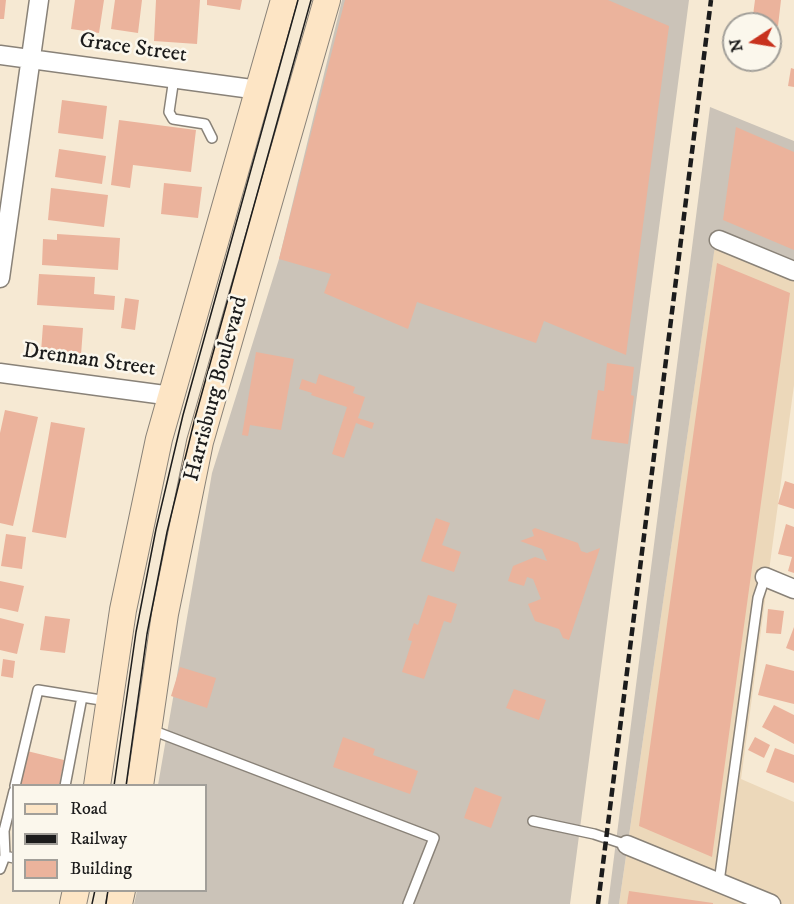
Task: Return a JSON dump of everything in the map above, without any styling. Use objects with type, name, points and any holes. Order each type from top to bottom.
[{"type":"main road","name":"Harrisburg Boulevard","points":[[98,784],[123,610],[159,439],[284,0]]},
{"type":"main road","name":"Harrisburg Boulevard","points":[[140,784],[165,614],[200,442],[327,0]]},
{"type":"street","points":[[0,278],[39,0]]},
{"type":"street","name":"Grace Street","points":[[0,55],[259,90]]},
{"type":"street","points":[[719,240],[794,271]]},
{"type":"street","name":"Drennan Street","points":[[0,373],[172,396]]},
{"type":"street","points":[[765,577],[794,589]]},
{"type":"street","points":[[627,845],[771,904]]},
{"type":"lane","points":[[174,78],[169,112],[173,119],[205,124],[212,138]]},
{"type":"lane","points":[[719,882],[758,598],[765,577]]},
{"type":"lane","points":[[15,784],[38,690],[110,701]]},
{"type":"lane","points":[[65,784],[82,697]]},
{"type":"lane","points":[[148,728],[434,838],[408,904]]},
{"type":"lane","points":[[0,869],[9,857],[4,831],[12,799]]},
{"type":"lane","points":[[533,821],[594,834],[627,845]]},
{"type":"shaded area","points":[[342,0],[689,0],[570,904],[134,904],[137,892],[207,892],[207,784],[158,784],[212,473],[279,259]]},
{"type":"shaded area","points":[[710,107],[794,141],[794,279],[715,246],[619,904],[608,904]]},
{"type":"shaded area","points":[[715,245],[794,279],[794,385],[741,779],[794,802],[794,904],[619,904]]},
{"type":"building","points":[[0,0],[6,0],[4,19],[0,19]]},
{"type":"building","points":[[75,0],[104,0],[99,33],[71,29]]},
{"type":"building","points":[[115,0],[142,0],[138,33],[111,29]]},
{"type":"building","points":[[156,0],[200,0],[197,44],[154,41]]},
{"type":"building","points":[[207,0],[242,0],[240,10],[207,5]]},
{"type":"building","points":[[345,0],[608,0],[669,26],[626,355],[544,321],[536,343],[417,302],[408,329],[324,293],[331,274],[279,259]]},
{"type":"building","points":[[755,0],[781,0],[780,12],[753,12]]},
{"type":"building","points":[[791,68],[794,69],[794,87],[788,86]]},
{"type":"building","points":[[62,100],[107,106],[103,139],[58,133]]},
{"type":"building","points":[[119,120],[196,130],[191,172],[133,165],[130,188],[111,185]]},
{"type":"building","points":[[736,127],[794,152],[794,250],[723,220]]},
{"type":"building","points":[[59,149],[106,156],[102,184],[55,177]]},
{"type":"building","points":[[164,183],[202,187],[198,218],[161,214]]},
{"type":"building","points":[[51,188],[108,195],[104,227],[48,220]]},
{"type":"building","points":[[57,234],[120,238],[118,270],[42,265],[43,239],[57,240]]},
{"type":"building","points":[[717,263],[790,293],[712,857],[639,826]]},
{"type":"building","points":[[39,274],[95,277],[94,294],[115,296],[114,310],[37,305]]},
{"type":"building","points":[[125,298],[139,300],[135,330],[121,328]]},
{"type":"building","points":[[43,325],[83,328],[81,355],[41,352]]},
{"type":"building","points":[[256,352],[294,359],[281,430],[250,425],[248,436],[242,435]]},
{"type":"building","points":[[607,363],[634,367],[631,395],[634,396],[628,444],[591,439],[598,390],[604,391]]},
{"type":"building","points":[[319,374],[355,387],[353,393],[365,397],[358,418],[374,423],[372,429],[356,423],[344,458],[332,454],[347,407],[299,389],[302,379],[316,384]]},
{"type":"building","points":[[5,410],[38,417],[13,526],[0,523],[0,433]]},
{"type":"building","points":[[51,422],[85,428],[66,538],[32,532]]},
{"type":"building","points":[[785,481],[794,484],[794,509],[778,504]]},
{"type":"building","points":[[436,518],[450,523],[442,545],[461,552],[454,572],[421,561]]},
{"type":"building","points":[[786,524],[794,527],[794,573],[788,571],[792,557],[778,554]]},
{"type":"building","points":[[535,528],[578,543],[581,551],[587,553],[600,548],[569,640],[563,638],[559,629],[535,621],[528,604],[541,599],[533,579],[527,577],[524,586],[508,581],[513,566],[535,557],[547,561],[542,549],[520,541],[534,536],[532,530]]},
{"type":"building","points":[[6,534],[26,537],[22,569],[1,566]]},
{"type":"building","points":[[0,581],[24,586],[18,612],[0,608]]},
{"type":"building","points":[[428,595],[457,604],[451,623],[444,621],[424,679],[402,672],[412,641],[408,640],[414,623],[418,625]]},
{"type":"building","points":[[768,609],[784,611],[781,634],[766,633]]},
{"type":"building","points":[[45,616],[70,619],[65,653],[40,650]]},
{"type":"building","points":[[0,618],[24,624],[17,654],[0,650]]},
{"type":"building","points":[[794,627],[794,651],[786,648]]},
{"type":"building","points":[[3,659],[15,661],[13,678],[1,676]]},
{"type":"building","points":[[766,664],[794,671],[794,704],[758,695]]},
{"type":"building","points":[[180,667],[216,678],[207,708],[171,696]]},
{"type":"building","points":[[514,689],[546,700],[539,720],[506,708]]},
{"type":"building","points":[[774,705],[794,715],[794,744],[762,727]]},
{"type":"building","points":[[343,737],[375,749],[373,755],[418,771],[410,794],[333,767]]},
{"type":"building","points":[[755,737],[770,745],[764,758],[748,750]]},
{"type":"building","points":[[775,748],[794,755],[794,783],[766,772]]},
{"type":"building","points":[[27,751],[64,760],[59,784],[20,784]]},
{"type":"building","points":[[475,787],[502,797],[491,828],[464,818]]},
{"type":"building","points":[[629,891],[713,903],[713,904],[627,904]]},
{"type":"tram line","points":[[114,784],[136,632],[156,529],[183,415],[298,0]]},
{"type":"tram line","points":[[126,784],[147,634],[167,532],[195,418],[311,0]]},
{"type":"tram line","points":[[92,904],[95,892]]},
{"type":"tram line","points":[[106,904],[108,892]]},
{"type":"railway","points":[[598,904],[711,0]]}]
